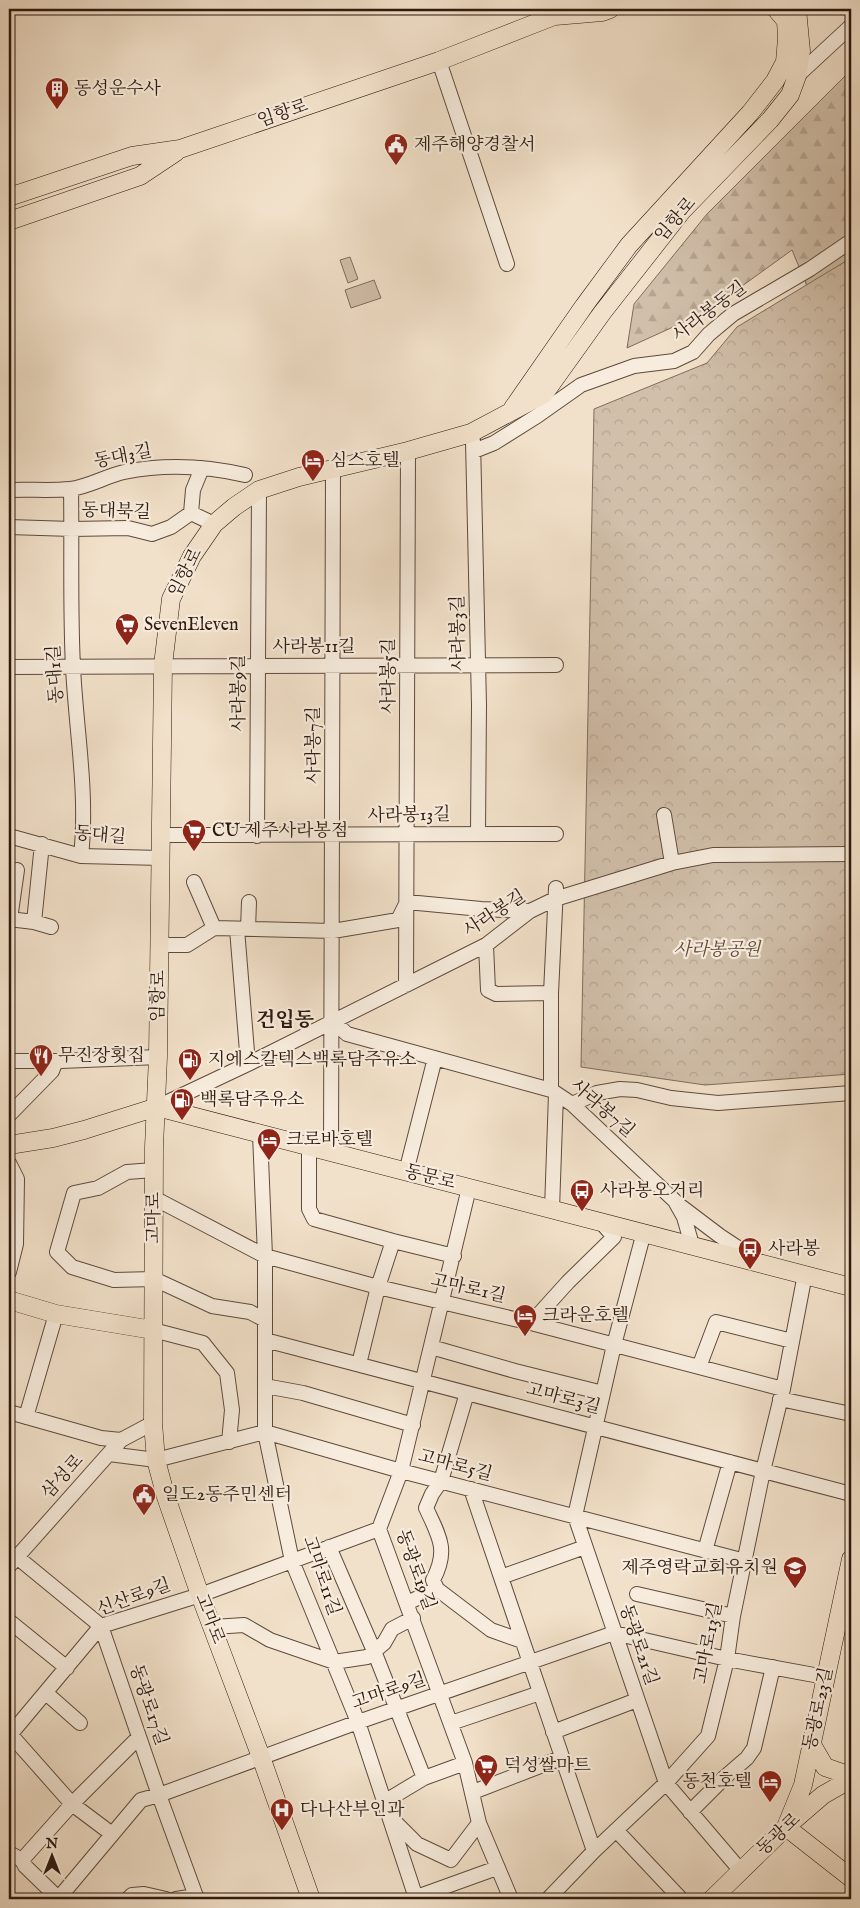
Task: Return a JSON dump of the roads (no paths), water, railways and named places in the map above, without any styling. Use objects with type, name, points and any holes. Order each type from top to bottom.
[{"type":"main road","name":"임항로","points":[[9,197],[132,156],[180,149],[439,60],[560,12],[602,12],[610,9]]},
{"type":"main road","name":"임항로","points":[[156,1107],[160,945],[162,665],[171,599],[192,556],[214,524],[234,507],[259,490],[299,477],[408,451],[472,433],[544,394],[602,313],[682,211],[775,114],[790,95],[797,76],[801,51],[786,12]]},
{"type":"main road","name":"임항로","points":[[510,412],[584,306],[630,245],[738,127],[776,81],[785,62],[787,38],[786,12]]},
{"type":"main road","name":"임항로","points":[[9,222],[140,176],[180,149]]},
{"type":"main road","name":"동문로","points":[[156,1107],[851,1287]]},
{"type":"main road","points":[[9,1145],[52,1138],[84,1130],[156,1107]]},
{"type":"main road","name":"고마로","points":[[156,1107],[153,1330],[153,1423],[156,1460],[166,1497],[200,1595],[261,1757],[311,1899]]},
{"type":"main road","points":[[9,1300],[56,1314],[153,1330]]},
{"type":"main road","name":"동광로23길","points":[[786,1827],[803,1785],[825,1677],[848,1593],[851,1559]]},
{"type":"main road","points":[[811,1743],[825,1767],[851,1777]]},
{"type":"main road","name":"동광로","points":[[712,1899],[786,1827],[823,1795],[851,1777]]},
{"type":"main road","points":[[786,1827],[851,1878]]},
{"type":"street","points":[[797,76],[851,26]]},
{"type":"street","points":[[439,60],[507,264]]},
{"type":"street","name":"사라봉동길","points":[[474,451],[494,443],[581,385],[634,366],[674,361],[693,352],[709,334],[734,314],[810,269],[851,241]]},
{"type":"street","points":[[566,394],[573,375]]},
{"type":"street","name":"사라봉3길","points":[[472,433],[474,451],[478,665],[478,833]]},
{"type":"street","name":"사라봉5길","points":[[406,985],[408,451]]},
{"type":"street","name":"동대3길","points":[[9,490],[71,489],[124,472],[157,468],[202,468],[224,470],[245,475]]},
{"type":"street","points":[[202,468],[193,490],[191,513],[214,524]]},
{"type":"street","name":"사라봉7길","points":[[331,1153],[333,1021],[333,469]]},
{"type":"street","name":"동대1길","points":[[71,489],[73,667],[84,802],[81,856]]},
{"type":"street","name":"사라봉9길","points":[[257,836],[259,490]]},
{"type":"street","name":"동대북길","points":[[9,527],[128,528],[152,534],[170,527],[191,513]]},
{"type":"street","name":"사라봉11길","points":[[9,667],[556,665]]},
{"type":"street","points":[[664,815],[672,863]]},
{"type":"street","name":"사라봉13길","points":[[161,835],[556,834]]},
{"type":"street","name":"동대길","points":[[9,836],[81,856],[161,858]]},
{"type":"street","points":[[34,922],[42,844]]},
{"type":"street","name":"사라봉길","points":[[156,1107],[248,1064],[486,944],[555,893],[672,863],[713,856],[851,854]]},
{"type":"street","points":[[17,870],[9,919],[34,922],[50,927]]},
{"type":"street","points":[[194,882],[214,928],[333,930],[398,920],[407,902],[480,909],[530,911]]},
{"type":"street","points":[[552,1209],[553,1092],[551,993],[555,893]]},
{"type":"street","points":[[248,1064],[242,929],[249,902]]},
{"type":"street","name":"임항로","points":[[160,945],[187,944],[214,928]]},
{"type":"street","points":[[486,944],[488,990],[496,994],[551,993]]},
{"type":"street","name":"사라봉7길","points":[[333,1021],[347,1034],[553,1092],[572,1104],[675,1201],[684,1217],[692,1245]]},
{"type":"street","points":[[9,1061],[158,1057]]},
{"type":"street","points":[[406,1172],[435,1058]]},
{"type":"street","points":[[9,1115],[52,1071],[56,1061]]},
{"type":"street","points":[[572,1104],[597,1093],[620,1089],[637,1090],[671,1098],[718,1103],[851,1093]]},
{"type":"street","name":"고마로11길","points":[[260,1134],[265,1256],[265,1432],[292,1561],[358,1722],[413,1898]]},
{"type":"street","points":[[309,1147],[309,1209],[314,1220],[454,1256]]},
{"type":"street","points":[[9,1163],[17,1179],[16,1244],[9,1272]]},
{"type":"street","points":[[154,1170],[127,1172],[98,1188],[74,1192],[58,1252],[72,1267],[114,1280],[154,1279],[212,1306],[250,1312],[265,1320]]},
{"type":"street","name":"동광로19길","points":[[469,1188],[401,1471],[379,1529],[466,1763],[479,1823],[511,1899]]},
{"type":"street","name":"고마로1길","points":[[154,1198],[265,1256],[378,1287],[532,1323],[699,1367],[781,1394],[851,1414]]},
{"type":"street","points":[[675,1201],[720,1236],[760,1262]]},
{"type":"street","points":[[532,1323],[568,1282],[614,1237],[600,1221]]},
{"type":"street","name":"동광로21길","points":[[644,1232],[614,1345],[575,1516],[666,1783],[741,1871]]},
{"type":"street","points":[[358,1364],[378,1287],[393,1241]]},
{"type":"street","name":"고마로13길","points":[[548,1899],[594,1851],[666,1783],[708,1736],[726,1659],[732,1616],[781,1394],[805,1274]]},
{"type":"street","points":[[26,1417],[56,1314]]},
{"type":"street","points":[[699,1367],[716,1322],[792,1341]]},
{"type":"street","points":[[153,1330],[203,1343],[227,1373],[232,1410],[229,1442]]},
{"type":"street","name":"고마로3길","points":[[266,1340],[851,1494]]},
{"type":"street","points":[[431,1348],[603,1393]]},
{"type":"street","points":[[265,1386],[303,1394],[413,1425]]},
{"type":"street","points":[[467,1393],[441,1481],[432,1494],[426,1508],[441,1543],[442,1559],[433,1580],[437,1589],[491,1630],[522,1641]]},
{"type":"street","points":[[9,1412],[101,1438],[121,1440]]},
{"type":"street","name":"삼성로","points":[[13,1561],[121,1440],[153,1423]]},
{"type":"street","points":[[108,1454],[156,1460],[265,1432]]},
{"type":"street","name":"고마로5길","points":[[265,1432],[401,1471],[745,1561]]},
{"type":"street","points":[[705,1550],[730,1462]]},
{"type":"street","points":[[471,1489],[594,1851]]},
{"type":"street","name":"신산로9길","points":[[10,1735],[101,1626],[200,1595],[379,1529]]},
{"type":"street","points":[[329,1547],[374,1651],[424,1778]]},
{"type":"street","points":[[501,1577],[585,1548]]},
{"type":"street","points":[[13,1561],[101,1626]]},
{"type":"street","points":[[407,1603],[437,1589]]},
{"type":"street","points":[[637,1594],[732,1616]]},
{"type":"street","points":[[213,1627],[244,1625],[270,1640],[333,1662],[367,1657],[384,1643],[392,1629],[413,1618]]},
{"type":"street","points":[[9,1622],[67,1668]]},
{"type":"street","name":"동광로17길","points":[[101,1626],[196,1898]]},
{"type":"street","points":[[614,1633],[726,1659],[825,1677]]},
{"type":"street","name":"고마로9길","points":[[59,1899],[141,1800],[614,1633]]},
{"type":"street","points":[[690,1812],[747,1758],[754,1748],[773,1667]]},
{"type":"street","points":[[46,1693],[80,1723]]},
{"type":"street","points":[[451,1723],[540,1693]]},
{"type":"street","points":[[553,1732],[637,1700]]},
{"type":"street","points":[[10,1735],[72,1804],[112,1834]]},
{"type":"street","points":[[22,1860],[72,1804],[139,1737]]},
{"type":"street","points":[[472,1792],[561,1758]]},
{"type":"street","points":[[466,1763],[424,1778],[386,1809],[417,1844],[451,1860],[479,1823]]},
{"type":"street","points":[[616,1830],[681,1899]]},
{"type":"street","points":[[9,1853],[22,1860],[25,1866],[59,1899]]},
{"type":"street","points":[[413,1898],[497,1868]]},
{"type":"street","points":[[128,1899],[132,1895],[144,1894],[166,1899]]},
{"type":"street","points":[[176,1899],[196,1898]]},
{"type":"place","name":"동성운수사","points":[[57,110]]},
{"type":"place","name":"제주해양경찰서","points":[[396,166]]},
{"type":"place","name":"심스호텔","points":[[313,482]]},
{"type":"place","name":"SevenEleven","points":[[127,646]]},
{"type":"place","name":"CU 제주사라봉점","points":[[194,852]]},
{"type":"place","name":"무진장횟집","points":[[41,1077]]},
{"type":"place","name":"지에스칼텍스백록담주유소","points":[[190,1081]]},
{"type":"place","name":"백록담주유소","points":[[182,1121]]},
{"type":"place","name":"크로바호텔","points":[[269,1161]]},
{"type":"place","name":"사라봉오거리","points":[[582,1212]]},
{"type":"place","name":"사라봉","points":[[750,1270]]},
{"type":"place","name":"크라운호텔","points":[[525,1337]]},
{"type":"place","name":"일도2동주민센터","points":[[144,1516]]},
{"type":"place","name":"제주영락교회유치원","points":[[795,1589]]},
{"type":"place","name":"덕성쌀마트","points":[[486,1787]]},
{"type":"place","name":"동천호텔","points":[[770,1803]]},
{"type":"place","name":"다나산부인과","points":[[282,1831]]},
{"type":"district","name":"건입동","points":[[285,1020]]},
{"type":"park label","name":"사라봉공원","points":[[717,950]]}]
